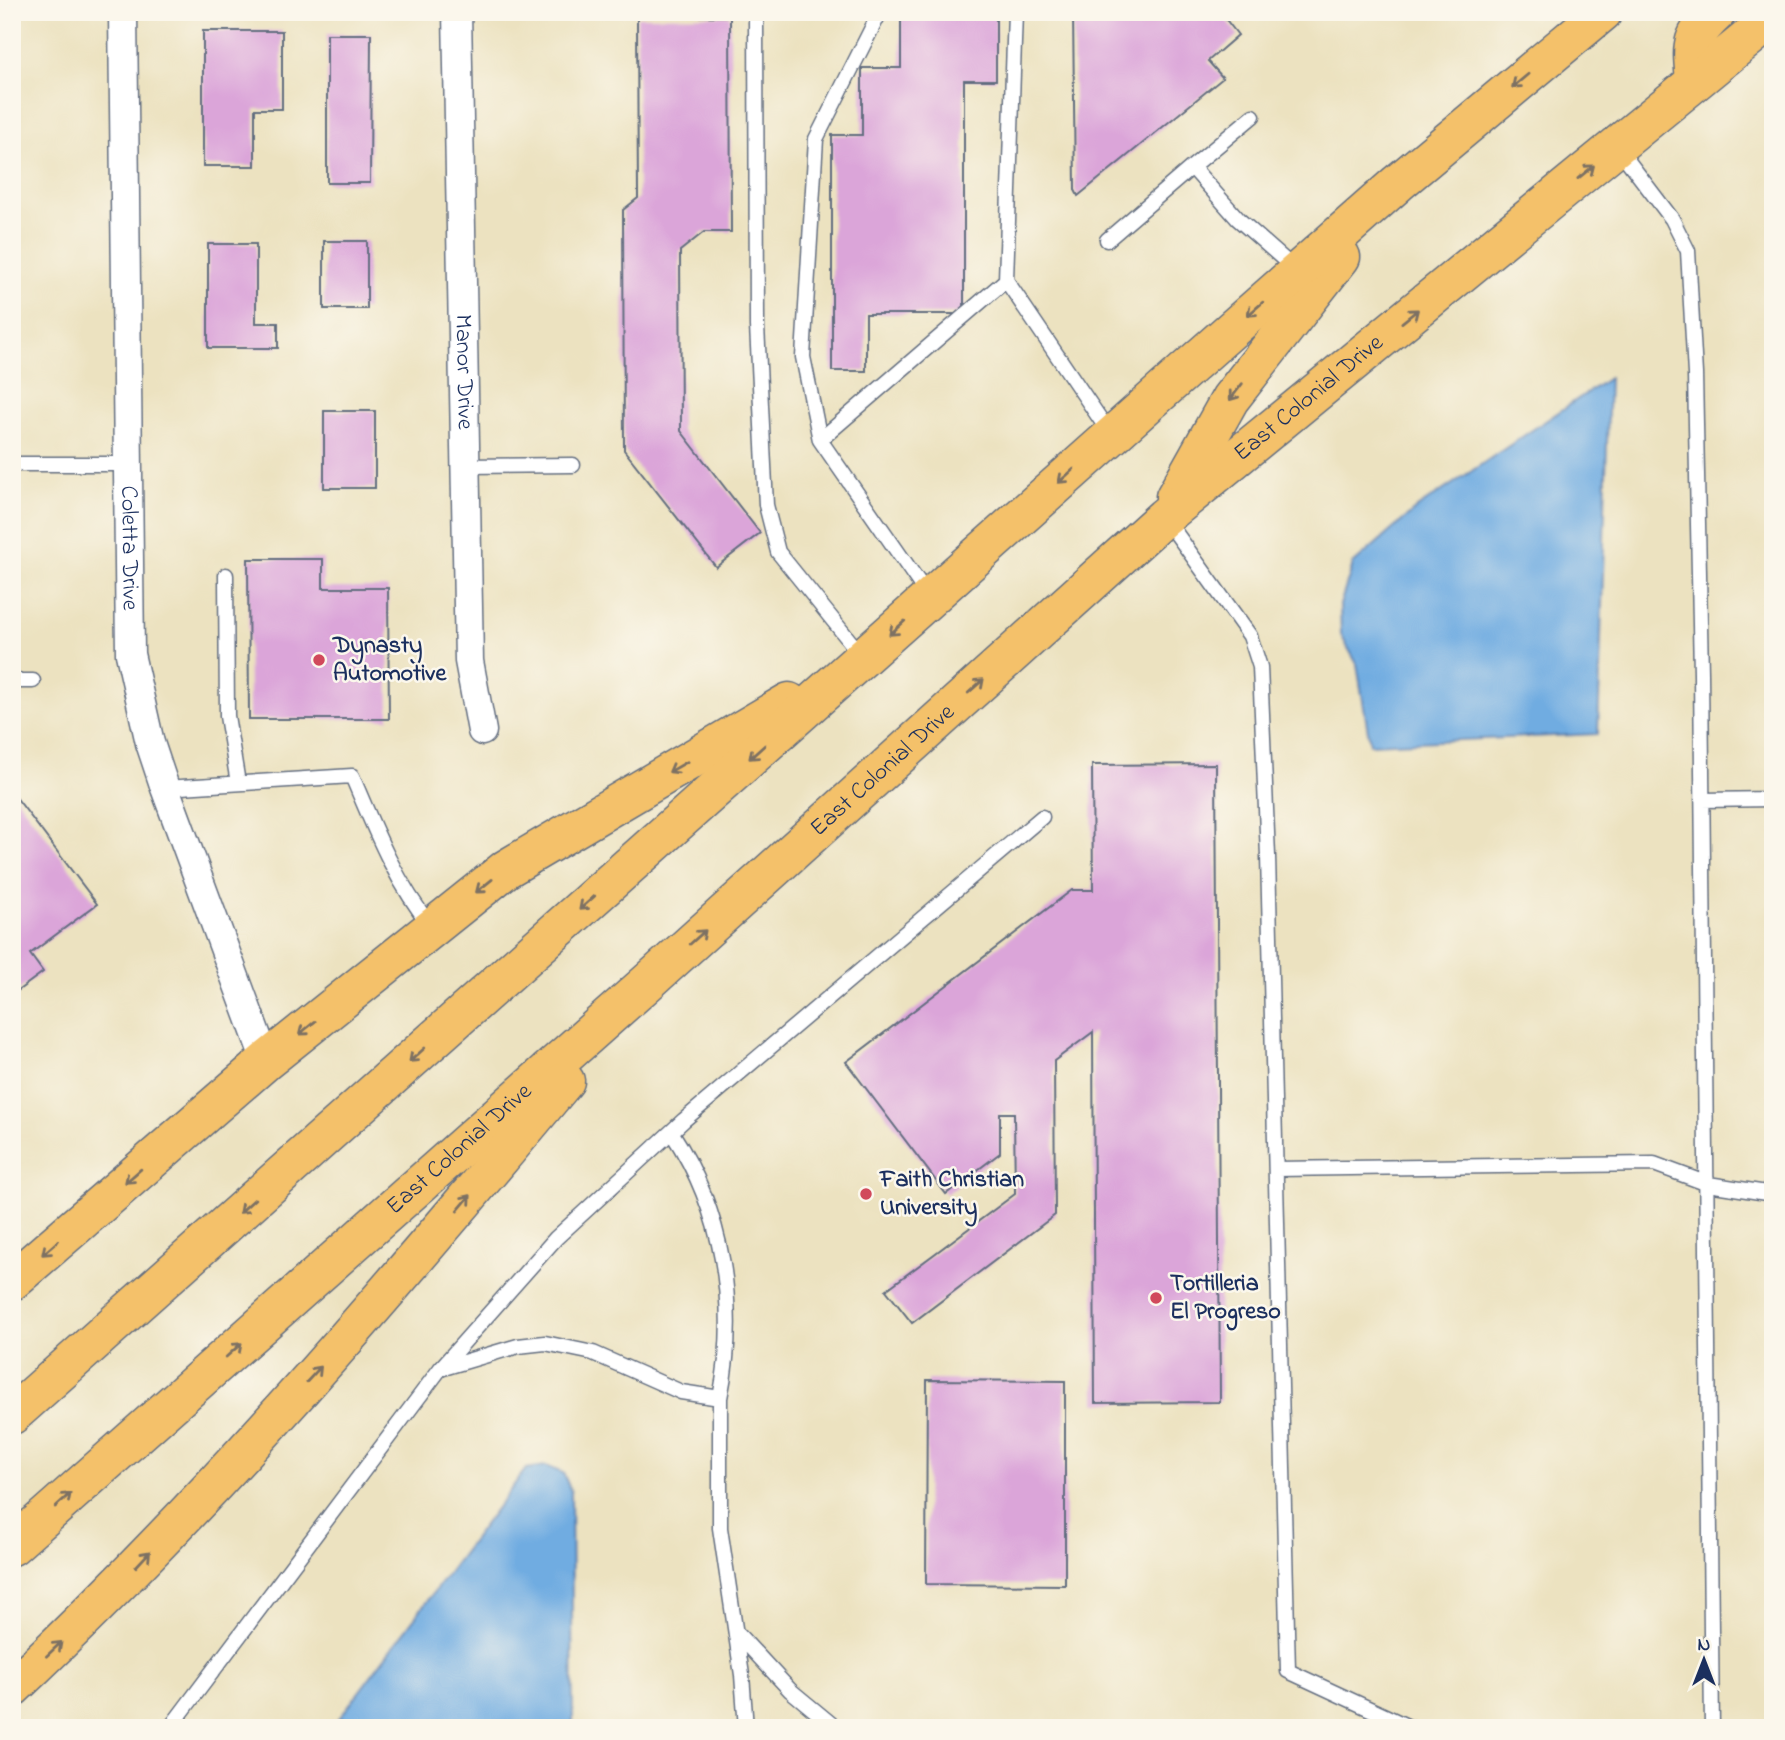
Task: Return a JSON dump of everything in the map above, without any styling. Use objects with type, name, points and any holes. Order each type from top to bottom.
[{"type":"highway","points":[[12,1415],[1111,436],[1398,183],[1603,12]]},
{"type":"highway","points":[[1695,81],[1692,46],[1698,28],[1717,12]]},
{"type":"highway","name":"East Colonial Drive","points":[[12,1546],[648,983],[1164,517],[1773,18]]},
{"type":"highway","points":[[1164,517],[1230,399],[1398,183]]},
{"type":"highway","points":[[12,1280],[266,1061],[506,869],[863,658]]},
{"type":"highway","points":[[12,1688],[96,1609],[368,1317],[648,983]]},
{"type":"street","name":"Coletta Drive","points":[[124,12],[130,654],[150,743],[165,788],[266,1061]]},
{"type":"street","name":"Manor Drive","points":[[457,12],[469,661],[482,731]]},
{"type":"lane","points":[[756,12],[757,326],[766,505],[778,552],[863,658]]},
{"type":"lane","points":[[880,12],[816,139],[803,357],[820,440],[930,599]]},
{"type":"lane","points":[[1015,12],[1006,280],[1111,436]]},
{"type":"lane","points":[[1107,240],[1253,116]]},
{"type":"lane","points":[[1618,147],[1672,219],[1688,251],[1695,374],[1702,800],[1712,1728]]},
{"type":"lane","points":[[1192,167],[1238,219],[1298,272]]},
{"type":"lane","points":[[820,440],[1006,280]]},
{"type":"lane","points":[[12,464],[128,464]]},
{"type":"lane","points":[[464,466],[573,465]]},
{"type":"lane","points":[[1164,517],[1245,627],[1260,667],[1288,1671],[1411,1728]]},
{"type":"lane","points":[[226,575],[227,716],[238,783]]},
{"type":"lane","points":[[12,681],[33,681]]},
{"type":"lane","points":[[165,788],[352,776],[390,864],[410,899],[432,928]]},
{"type":"lane","points":[[1702,800],[1773,799]]},
{"type":"lane","points":[[170,1728],[440,1369],[556,1238],[672,1133],[1042,817]]},
{"type":"lane","points":[[672,1133],[703,1188],[725,1273],[728,1344],[720,1398],[720,1528],[736,1632],[746,1728]]},
{"type":"lane","points":[[1276,1169],[1654,1164],[1707,1184],[1773,1194]]},
{"type":"lane","points":[[440,1369],[518,1346],[545,1343],[593,1353],[681,1392],[720,1398]]},
{"type":"lane","points":[[736,1632],[790,1690],[836,1728]]},
{"type":"water","points":[[1609,378],[1598,734],[1370,744],[1357,664],[1341,635],[1340,605],[1353,564],[1417,508]]},
{"type":"water","points":[[546,1466],[563,1473],[571,1491],[573,1728],[332,1728],[526,1469]]},
{"type":"building","points":[[901,12],[996,12],[996,80],[964,80],[964,314],[866,314],[866,371],[832,371],[832,135],[862,135],[862,68],[901,68]]},
{"type":"building","points":[[1073,12],[1220,12],[1238,35],[1208,61],[1223,78],[1078,196],[1075,190]]},
{"type":"building","points":[[730,16],[731,232],[704,232],[680,251],[681,431],[760,533],[716,567],[624,450],[623,210],[638,198],[637,17]]},
{"type":"building","points":[[203,31],[282,31],[282,109],[255,109],[255,166],[203,166]]},
{"type":"building","points":[[327,34],[371,34],[370,183],[327,183]]},
{"type":"building","points":[[324,241],[367,241],[367,309],[324,309]]},
{"type":"building","points":[[208,244],[256,244],[256,323],[278,323],[278,348],[208,348]]},
{"type":"building","points":[[324,411],[375,411],[375,488],[324,488]]},
{"type":"building","points":[[248,559],[323,559],[323,588],[388,588],[389,719],[249,719]]},
{"type":"building","points":[[1216,764],[1220,1402],[1095,1403],[1093,1032],[1054,1061],[1055,1215],[912,1323],[886,1290],[1015,1194],[1014,1113],[1000,1113],[1000,1153],[946,1194],[846,1062],[1072,890],[1093,890],[1092,765]]},
{"type":"building","points":[[12,792],[97,904],[30,954],[43,972],[12,995]]},
{"type":"building","points":[[1770,1045],[1773,1045],[1773,1109],[1770,1109]]},
{"type":"building","points":[[927,1380],[1065,1381],[1065,1585],[926,1584]]},
{"type":"place","name":"Dynasty Automotive","points":[[319,660]]},
{"type":"place","name":"Faith Christian University","points":[[866,1194]]},
{"type":"place","name":"Tortilleria El Progreso","points":[[1156,1298]]}]
